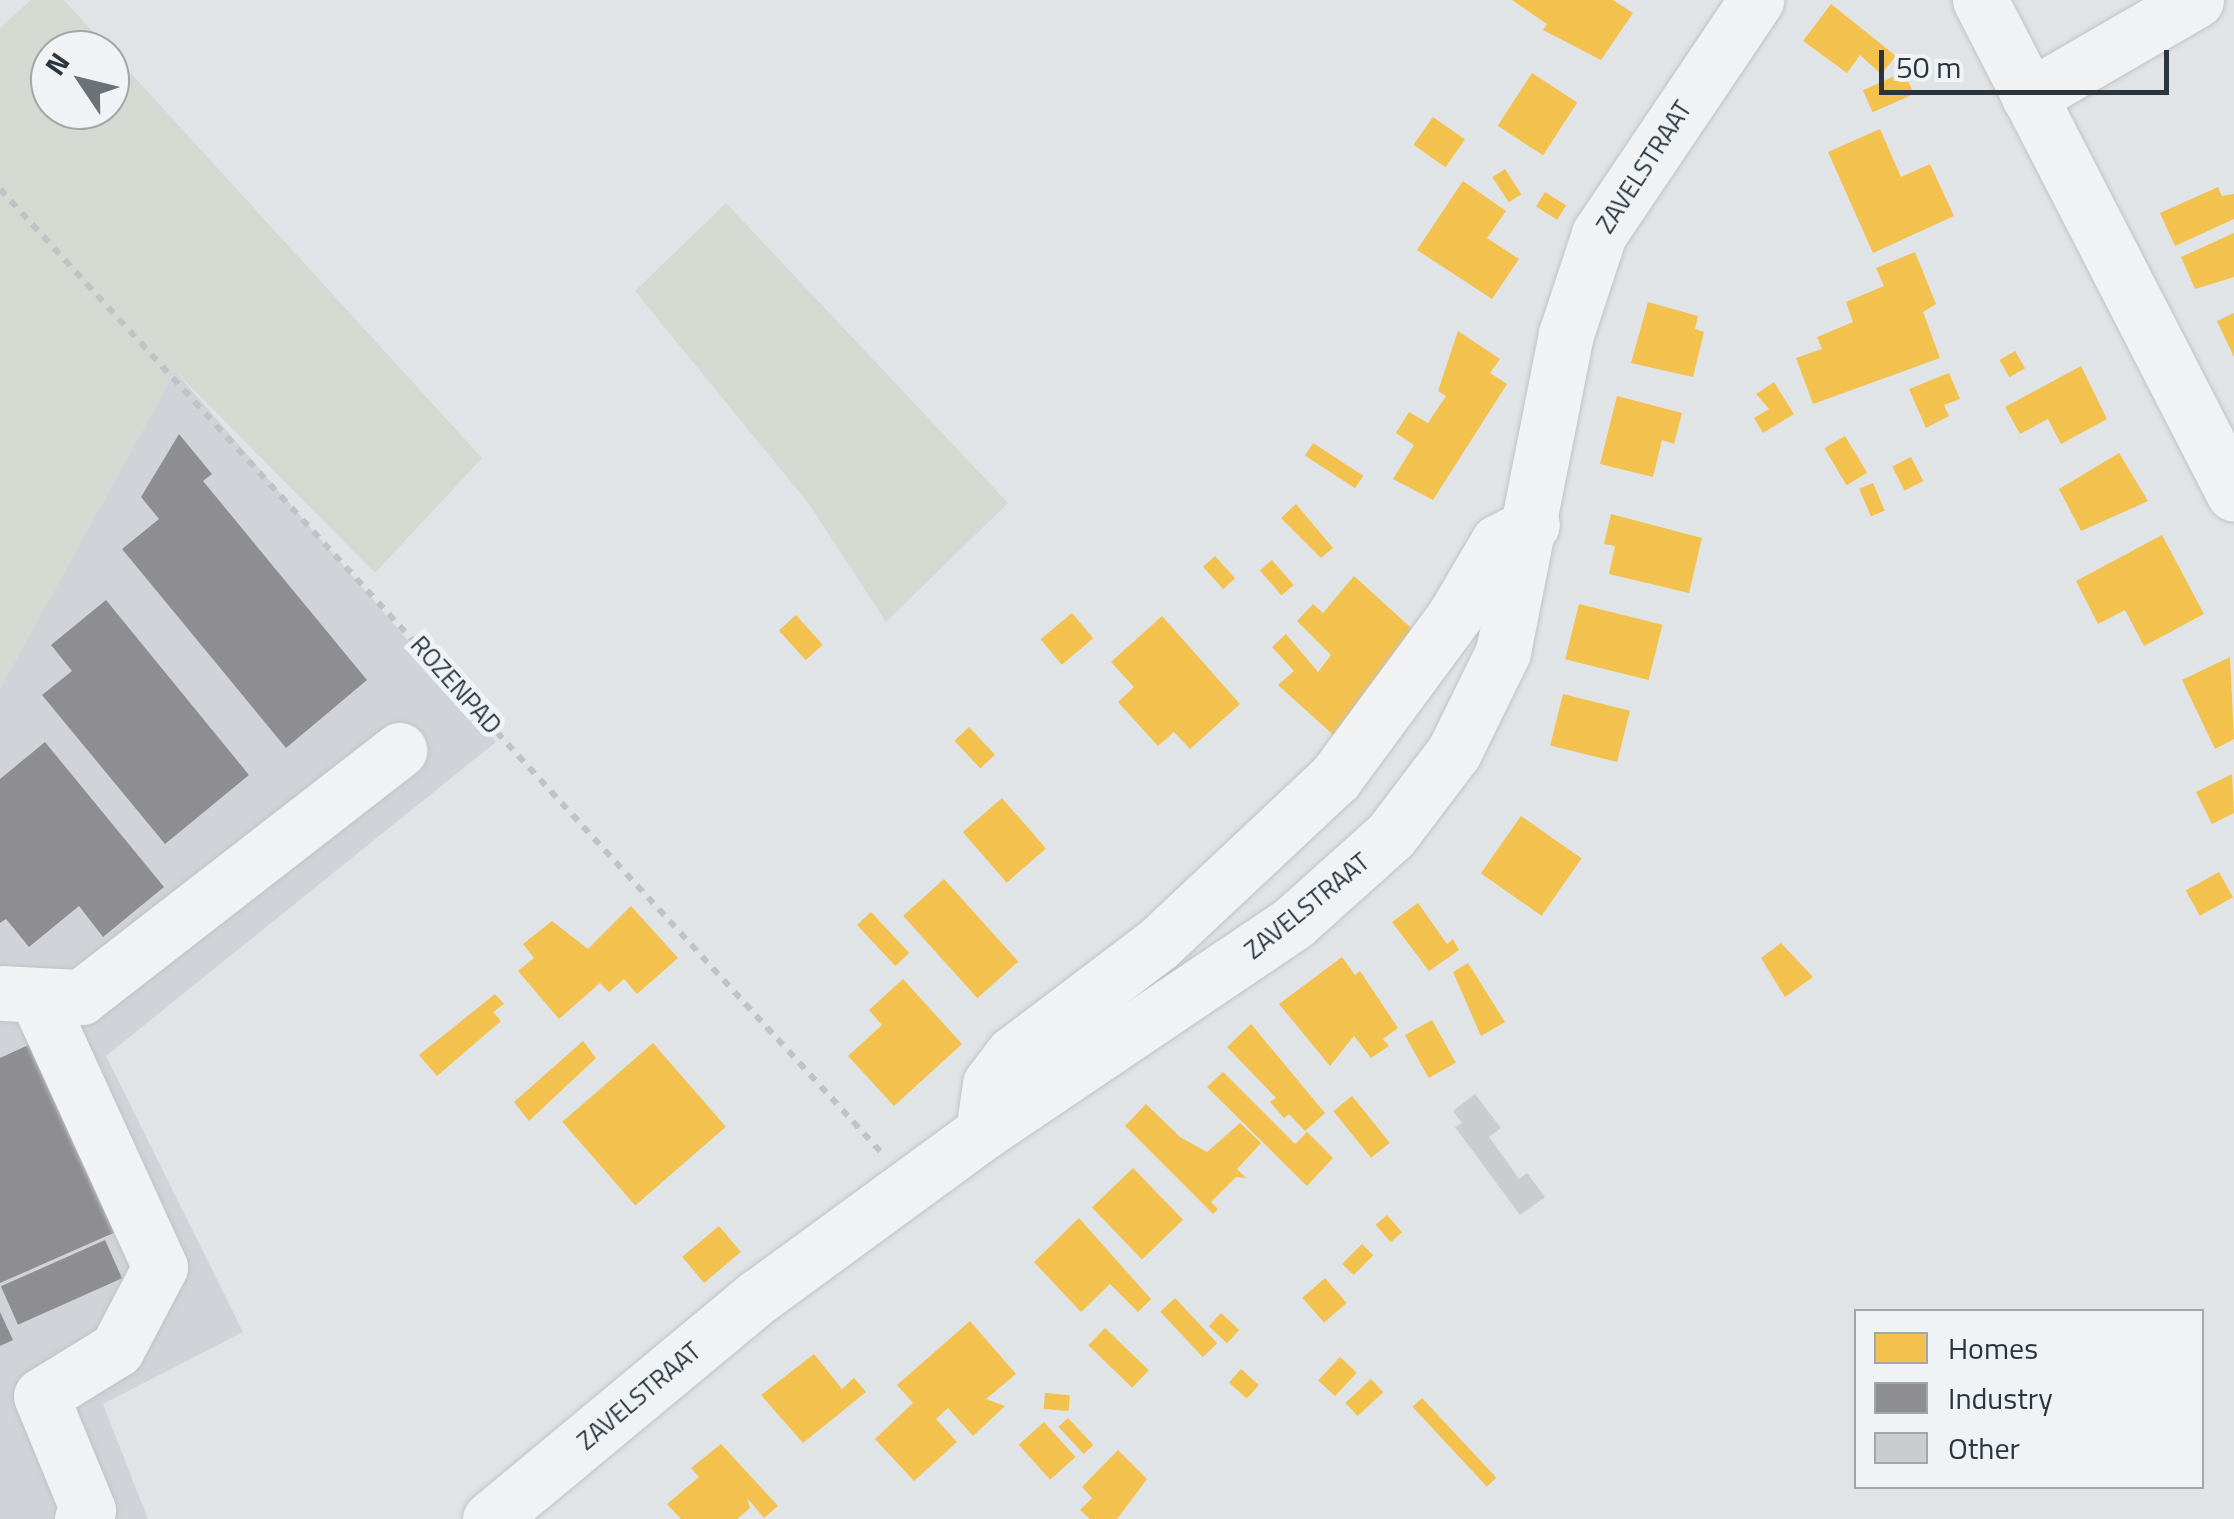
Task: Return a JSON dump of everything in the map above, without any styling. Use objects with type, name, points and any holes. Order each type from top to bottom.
[{"type":"street","name":"ZAVELSTRAAT","points":[[490,1519],[759,1296],[982,1132],[1294,922],[1392,835],[1454,752],[1504,652],[1532,526],[1566,334],[1598,234],[1756,0]]},
{"type":"street","points":[[1980,0],[2234,494]]},
{"type":"street","points":[[2029,97],[2196,0]]},
{"type":"street","points":[[982,1132],[990,1084],[1014,1054],[1158,944],[1335,778],[1456,615],[1498,542],[1532,526]]},
{"type":"street","points":[[18,994],[81,997],[400,750]]},
{"type":"street","points":[[18,994],[160,1267],[117,1350],[42,1396],[88,1510],[82,1519]]},
{"type":"path","name":"ROZENPAD","points":[[0,190],[909,1184]]},
{"type":"shaded area","points":[[31,0],[64,0],[92,30],[30,30],[30,130],[130,130],[130,72],[482,458],[375,573],[175,371],[0,688],[0,28]]},
{"type":"shaded area","points":[[726,203],[1008,503],[886,622],[809,504],[635,291]]},
{"type":"shaded area","points":[[175,371],[496,742],[106,1056],[243,1332],[103,1404],[148,1519],[0,1519],[0,688]]},
{"type":"building: Homes","points":[[1512,0],[1613,0],[1633,13],[1601,60],[1543,30],[1547,24]]},
{"type":"building: Homes","points":[[1831,4],[1896,56],[1881,74],[1860,55],[1847,73],[1803,41]]},
{"type":"building: Homes","points":[[1904,72],[1914,94],[1873,112],[1863,90]]},
{"type":"building: Homes","points":[[1532,73],[1577,102],[1543,155],[1498,126]]},
{"type":"building: Homes","points":[[1433,117],[1465,139],[1445,167],[1413,145]]},
{"type":"building: Homes","points":[[1880,129],[1901,177],[1930,164],[1954,216],[1873,253],[1828,152]]},
{"type":"building: Homes","points":[[1505,169],[1521,194],[1509,202],[1492,177]]},
{"type":"building: Homes","points":[[1463,181],[1506,211],[1487,238],[1519,259],[1492,299],[1417,250]]},
{"type":"building: Homes","points":[[2218,187],[2222,196],[2234,194],[2234,219],[2175,246],[2160,213]]},
{"type":"building: Homes","points":[[1545,192],[1566,205],[1557,220],[1536,206]]},
{"type":"building: Homes","points":[[2234,233],[2234,277],[2195,289],[2181,257]]},
{"type":"building: Homes","points":[[1915,252],[1936,304],[1923,312],[1940,358],[1813,404],[1796,358],[1822,349],[1817,337],[1853,322],[1846,302],[1884,286],[1876,268]]},
{"type":"building: Homes","points":[[1648,302],[1698,316],[1695,329],[1704,332],[1693,377],[1631,363]]},
{"type":"building: Homes","points":[[2234,313],[2234,357],[2217,321]]},
{"type":"building: Homes","points":[[1458,331],[1500,359],[1490,373],[1507,384],[1433,500],[1393,479],[1414,445],[1396,433],[1409,412],[1428,423],[1446,396],[1438,391]]},
{"type":"building: Homes","points":[[2015,351],[2025,368],[2009,377],[1999,360]]},
{"type":"building: Homes","points":[[2081,366],[2107,419],[2061,444],[2048,419],[2020,434],[2005,407]]},
{"type":"building: Homes","points":[[1949,373],[1960,399],[1944,405],[1949,416],[1926,428],[1909,389]]},
{"type":"building: Homes","points":[[1774,382],[1794,414],[1763,433],[1754,418],[1769,409],[1756,394]]},
{"type":"building: Homes","points":[[1617,396],[1682,413],[1674,444],[1662,440],[1653,477],[1600,464]]},
{"type":"building: Homes","points":[[1845,436],[1867,473],[1847,485],[1824,448]]},
{"type":"building: Homes","points":[[1313,443],[1363,476],[1355,488],[1305,456]]},
{"type":"building: Homes","points":[[2119,453],[2148,501],[2081,531],[2059,489]]},
{"type":"building: Homes","points":[[1911,457],[1923,481],[1905,491],[1892,467]]},
{"type":"building: Homes","points":[[1873,483],[1885,511],[1871,516],[1859,489]]},
{"type":"building: Homes","points":[[1296,504],[1333,548],[1321,558],[1281,518]]},
{"type":"building: Homes","points":[[1611,514],[1702,538],[1689,593],[1609,574],[1615,546],[1604,544]]},
{"type":"building: Homes","points":[[2162,535],[2204,614],[2144,646],[2125,610],[2098,624],[2076,581]]},
{"type":"building: Homes","points":[[1215,556],[1235,578],[1223,589],[1203,567]]},
{"type":"building: Homes","points":[[1272,560],[1294,585],[1282,595],[1260,570]]},
{"type":"building: Homes","points":[[1354,576],[1420,636],[1339,740],[1278,685],[1294,671],[1272,647],[1286,634],[1318,672],[1331,655],[1297,621],[1313,604],[1323,613]]},
{"type":"building: Homes","points":[[1579,604],[1662,625],[1649,680],[1565,659]]},
{"type":"building: Homes","points":[[1072,613],[1093,638],[1062,665],[1041,639]]},
{"type":"building: Homes","points":[[796,615],[823,645],[806,660],[779,630]]},
{"type":"building: Homes","points":[[1162,616],[1240,704],[1190,749],[1174,732],[1158,746],[1118,702],[1134,687],[1111,662]]},
{"type":"building: Homes","points":[[2230,657],[2234,739],[2215,749],[2182,680]]},
{"type":"building: Homes","points":[[1563,694],[1630,711],[1617,762],[1550,745]]},
{"type":"building: Homes","points":[[969,727],[995,755],[980,768],[954,741]]},
{"type":"building: Homes","points":[[2232,774],[2234,813],[2212,824],[2196,792]]},
{"type":"building: Homes","points":[[1002,798],[1046,849],[1007,883],[963,832]]},
{"type":"building: Homes","points":[[1521,816],[1582,858],[1541,916],[1481,873]]},
{"type":"building: Homes","points":[[2219,872],[2233,897],[2200,916],[2186,890]]},
{"type":"building: Homes","points":[[944,879],[1018,961],[977,998],[903,916]]},
{"type":"building: Homes","points":[[1418,903],[1447,944],[1453,939],[1459,950],[1429,971],[1392,922]]},
{"type":"building: Homes","points":[[631,906],[678,958],[637,994],[624,979],[609,992],[600,983],[559,1019],[518,971],[534,958],[523,944],[552,921],[588,949]]},
{"type":"building: Homes","points":[[871,912],[909,953],[895,966],[857,925]]},
{"type":"building: Homes","points":[[1781,943],[1813,977],[1785,997],[1761,958]]},
{"type":"building: Homes","points":[[1342,957],[1355,975],[1360,971],[1398,1028],[1383,1039],[1389,1046],[1371,1058],[1354,1036],[1330,1066],[1279,1004]]},
{"type":"building: Homes","points":[[1468,963],[1505,1022],[1481,1036],[1453,972]]},
{"type":"building: Homes","points":[[903,979],[962,1044],[894,1106],[848,1056],[882,1025],[869,1010]]},
{"type":"building: Homes","points":[[495,994],[504,1004],[493,1012],[501,1021],[437,1076],[419,1055]]},
{"type":"building: Homes","points":[[1432,1020],[1456,1063],[1429,1078],[1405,1035]]},
{"type":"building: Homes","points":[[1251,1024],[1325,1113],[1305,1131],[1289,1114],[1284,1118],[1270,1102],[1276,1098],[1227,1047]]},
{"type":"building: Homes","points":[[583,1041],[596,1058],[529,1121],[514,1102]]},
{"type":"building: Homes","points":[[653,1043],[726,1127],[635,1205],[562,1122]]},
{"type":"building: Homes","points":[[1223,1072],[1295,1144],[1307,1132],[1333,1158],[1307,1186],[1207,1087]]},
{"type":"building: Homes","points":[[1352,1096],[1390,1143],[1371,1158],[1333,1111]]},
{"type":"building: Homes","points":[[1146,1104],[1180,1137],[1207,1152],[1240,1123],[1261,1143],[1237,1169],[1246,1178],[1236,1177],[1211,1202],[1218,1209],[1213,1214],[1125,1126]]},
{"type":"building: Homes","points":[[1133,1168],[1183,1220],[1142,1259],[1092,1208]]},
{"type":"building: Homes","points":[[1387,1215],[1402,1232],[1391,1242],[1376,1225]]},
{"type":"building: Homes","points":[[1079,1218],[1151,1299],[1138,1312],[1110,1284],[1081,1312],[1034,1262]]},
{"type":"building: Homes","points":[[719,1226],[741,1252],[704,1283],[682,1257]]},
{"type":"building: Homes","points":[[1362,1244],[1373,1255],[1354,1275],[1342,1264]]},
{"type":"building: Homes","points":[[1325,1278],[1347,1303],[1324,1323],[1302,1298]]},
{"type":"building: Homes","points":[[1175,1298],[1217,1343],[1203,1357],[1160,1312]]},
{"type":"building: Homes","points":[[1221,1313],[1239,1330],[1227,1343],[1209,1326]]},
{"type":"building: Homes","points":[[970,1321],[1016,1374],[986,1399],[1005,1406],[973,1436],[948,1408],[936,1419],[957,1442],[914,1481],[875,1439],[913,1403],[897,1385]]},
{"type":"building: Homes","points":[[1105,1328],[1149,1370],[1132,1388],[1088,1345]]},
{"type":"building: Homes","points":[[814,1354],[842,1389],[854,1378],[866,1392],[803,1443],[761,1395]]},
{"type":"building: Homes","points":[[1340,1357],[1357,1373],[1335,1396],[1318,1380]]},
{"type":"building: Homes","points":[[1241,1369],[1259,1385],[1247,1398],[1229,1382]]},
{"type":"building: Homes","points":[[1371,1379],[1383,1392],[1358,1416],[1345,1403]]},
{"type":"building: Homes","points":[[1045,1393],[1070,1395],[1069,1411],[1044,1409]]},
{"type":"building: Homes","points":[[1422,1398],[1496,1478],[1487,1487],[1412,1407]]},
{"type":"building: Homes","points":[[1068,1418],[1093,1445],[1084,1454],[1058,1427]]},
{"type":"building: Homes","points":[[1044,1422],[1075,1457],[1050,1480],[1019,1445]]},
{"type":"building: Homes","points":[[721,1444],[778,1506],[764,1518],[747,1498],[750,1508],[737,1519],[681,1519],[667,1504],[699,1477],[691,1468]]},
{"type":"building: Homes","points":[[1118,1450],[1147,1479],[1117,1519],[1090,1519],[1080,1510],[1092,1498],[1082,1487]]},
{"type":"building: Industry","points":[[179,434],[212,474],[203,481],[367,680],[286,748],[122,549],[159,519],[141,497]]},
{"type":"building: Industry","points":[[106,600],[249,775],[165,844],[42,695],[72,671],[51,645]]},
{"type":"building: Industry","points":[[45,742],[164,887],[103,937],[79,906],[29,947],[6,919],[0,923],[0,779]]},
{"type":"building: Industry","points":[[35,1042],[118,1231],[0,1283],[0,1058]]},
{"type":"building: Industry","points":[[105,1240],[122,1278],[18,1325],[1,1286]]},
{"type":"building: Industry","points":[[0,1312],[13,1340],[0,1346]]},
{"type":"building: Other","points":[[1475,1094],[1501,1128],[1489,1137],[1519,1179],[1527,1173],[1545,1197],[1520,1215],[1455,1127],[1462,1123],[1453,1111]]}]
